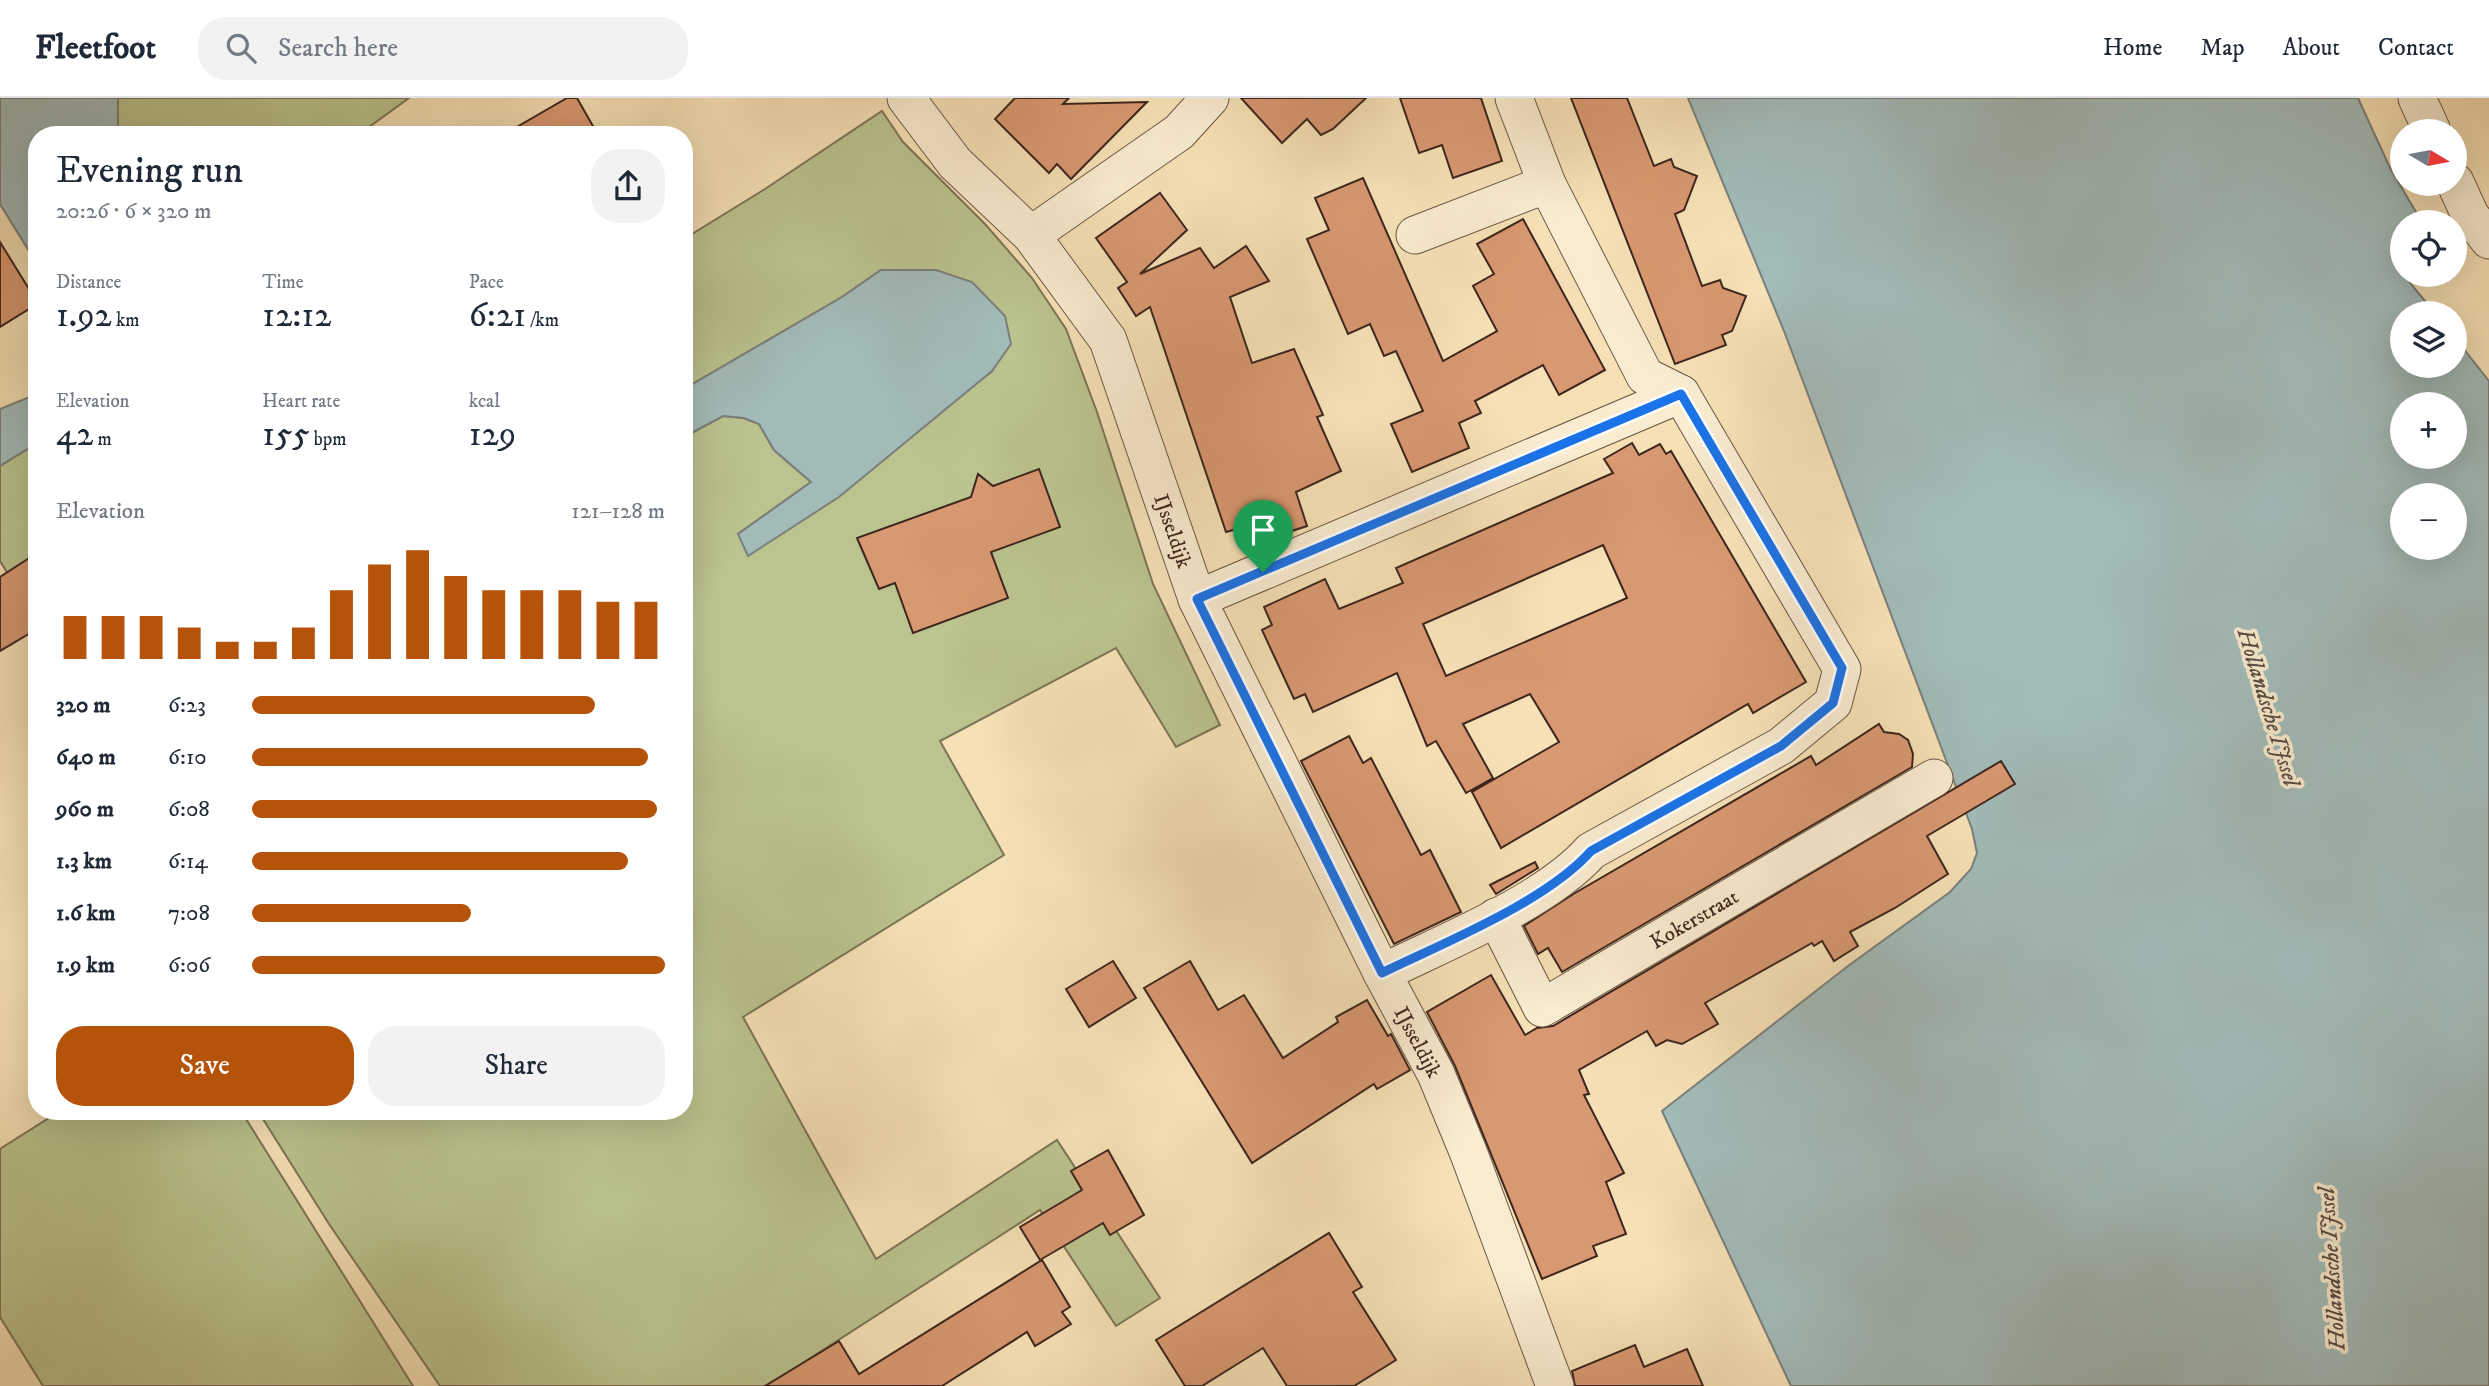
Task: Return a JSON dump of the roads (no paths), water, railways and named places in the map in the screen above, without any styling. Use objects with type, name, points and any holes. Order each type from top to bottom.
[{"type":"street","name":"IJsseldijk","points":[[906,98],[955,163],[1031,235],[1108,340],[1197,599],[1382,973],[1436,1074],[1469,1154],[1555,1386]]},
{"type":"street","points":[[1031,235],[1179,132],[1210,98]]},
{"type":"street","points":[[1382,973],[1496,917],[1575,869],[1591,851],[1781,746],[1833,703],[1842,668],[1681,394],[1645,376],[1547,184],[1514,98]]},
{"type":"street","points":[[2417,98],[2427,119]]},
{"type":"street","points":[[1415,235],[1547,184]]},
{"type":"street","points":[[2461,196],[2470,215],[2489,240]]},
{"type":"street","points":[[1197,599],[1681,394]]},
{"type":"street","name":"Kokerstraat","points":[[1496,917],[1542,1008],[1934,778]]},
{"type":"water","points":[[0,98],[118,98],[118,126],[28,126],[28,249],[0,204]]},
{"type":"water","name":"Hollandsche IJssel","points":[[1688,98],[2358,98],[2390,168],[2390,196],[2406,196],[2415,210],[2390,210],[2390,287],[2413,287],[2425,301],[2390,301],[2390,378],[2467,378],[2467,353],[2489,381],[2489,1386],[1791,1386],[1662,1111],[1848,966],[1950,892],[1971,869],[1977,853],[1972,829],[1784,331]]},
{"type":"water","points":[[881,270],[936,270],[972,282],[1005,316],[1011,344],[992,371],[839,497],[748,556],[738,534],[811,482],[774,450],[759,424],[744,418],[723,416],[693,432],[693,384],[842,297]]},
{"type":"water","points":[[28,398],[28,449],[0,466],[0,409]]}]
